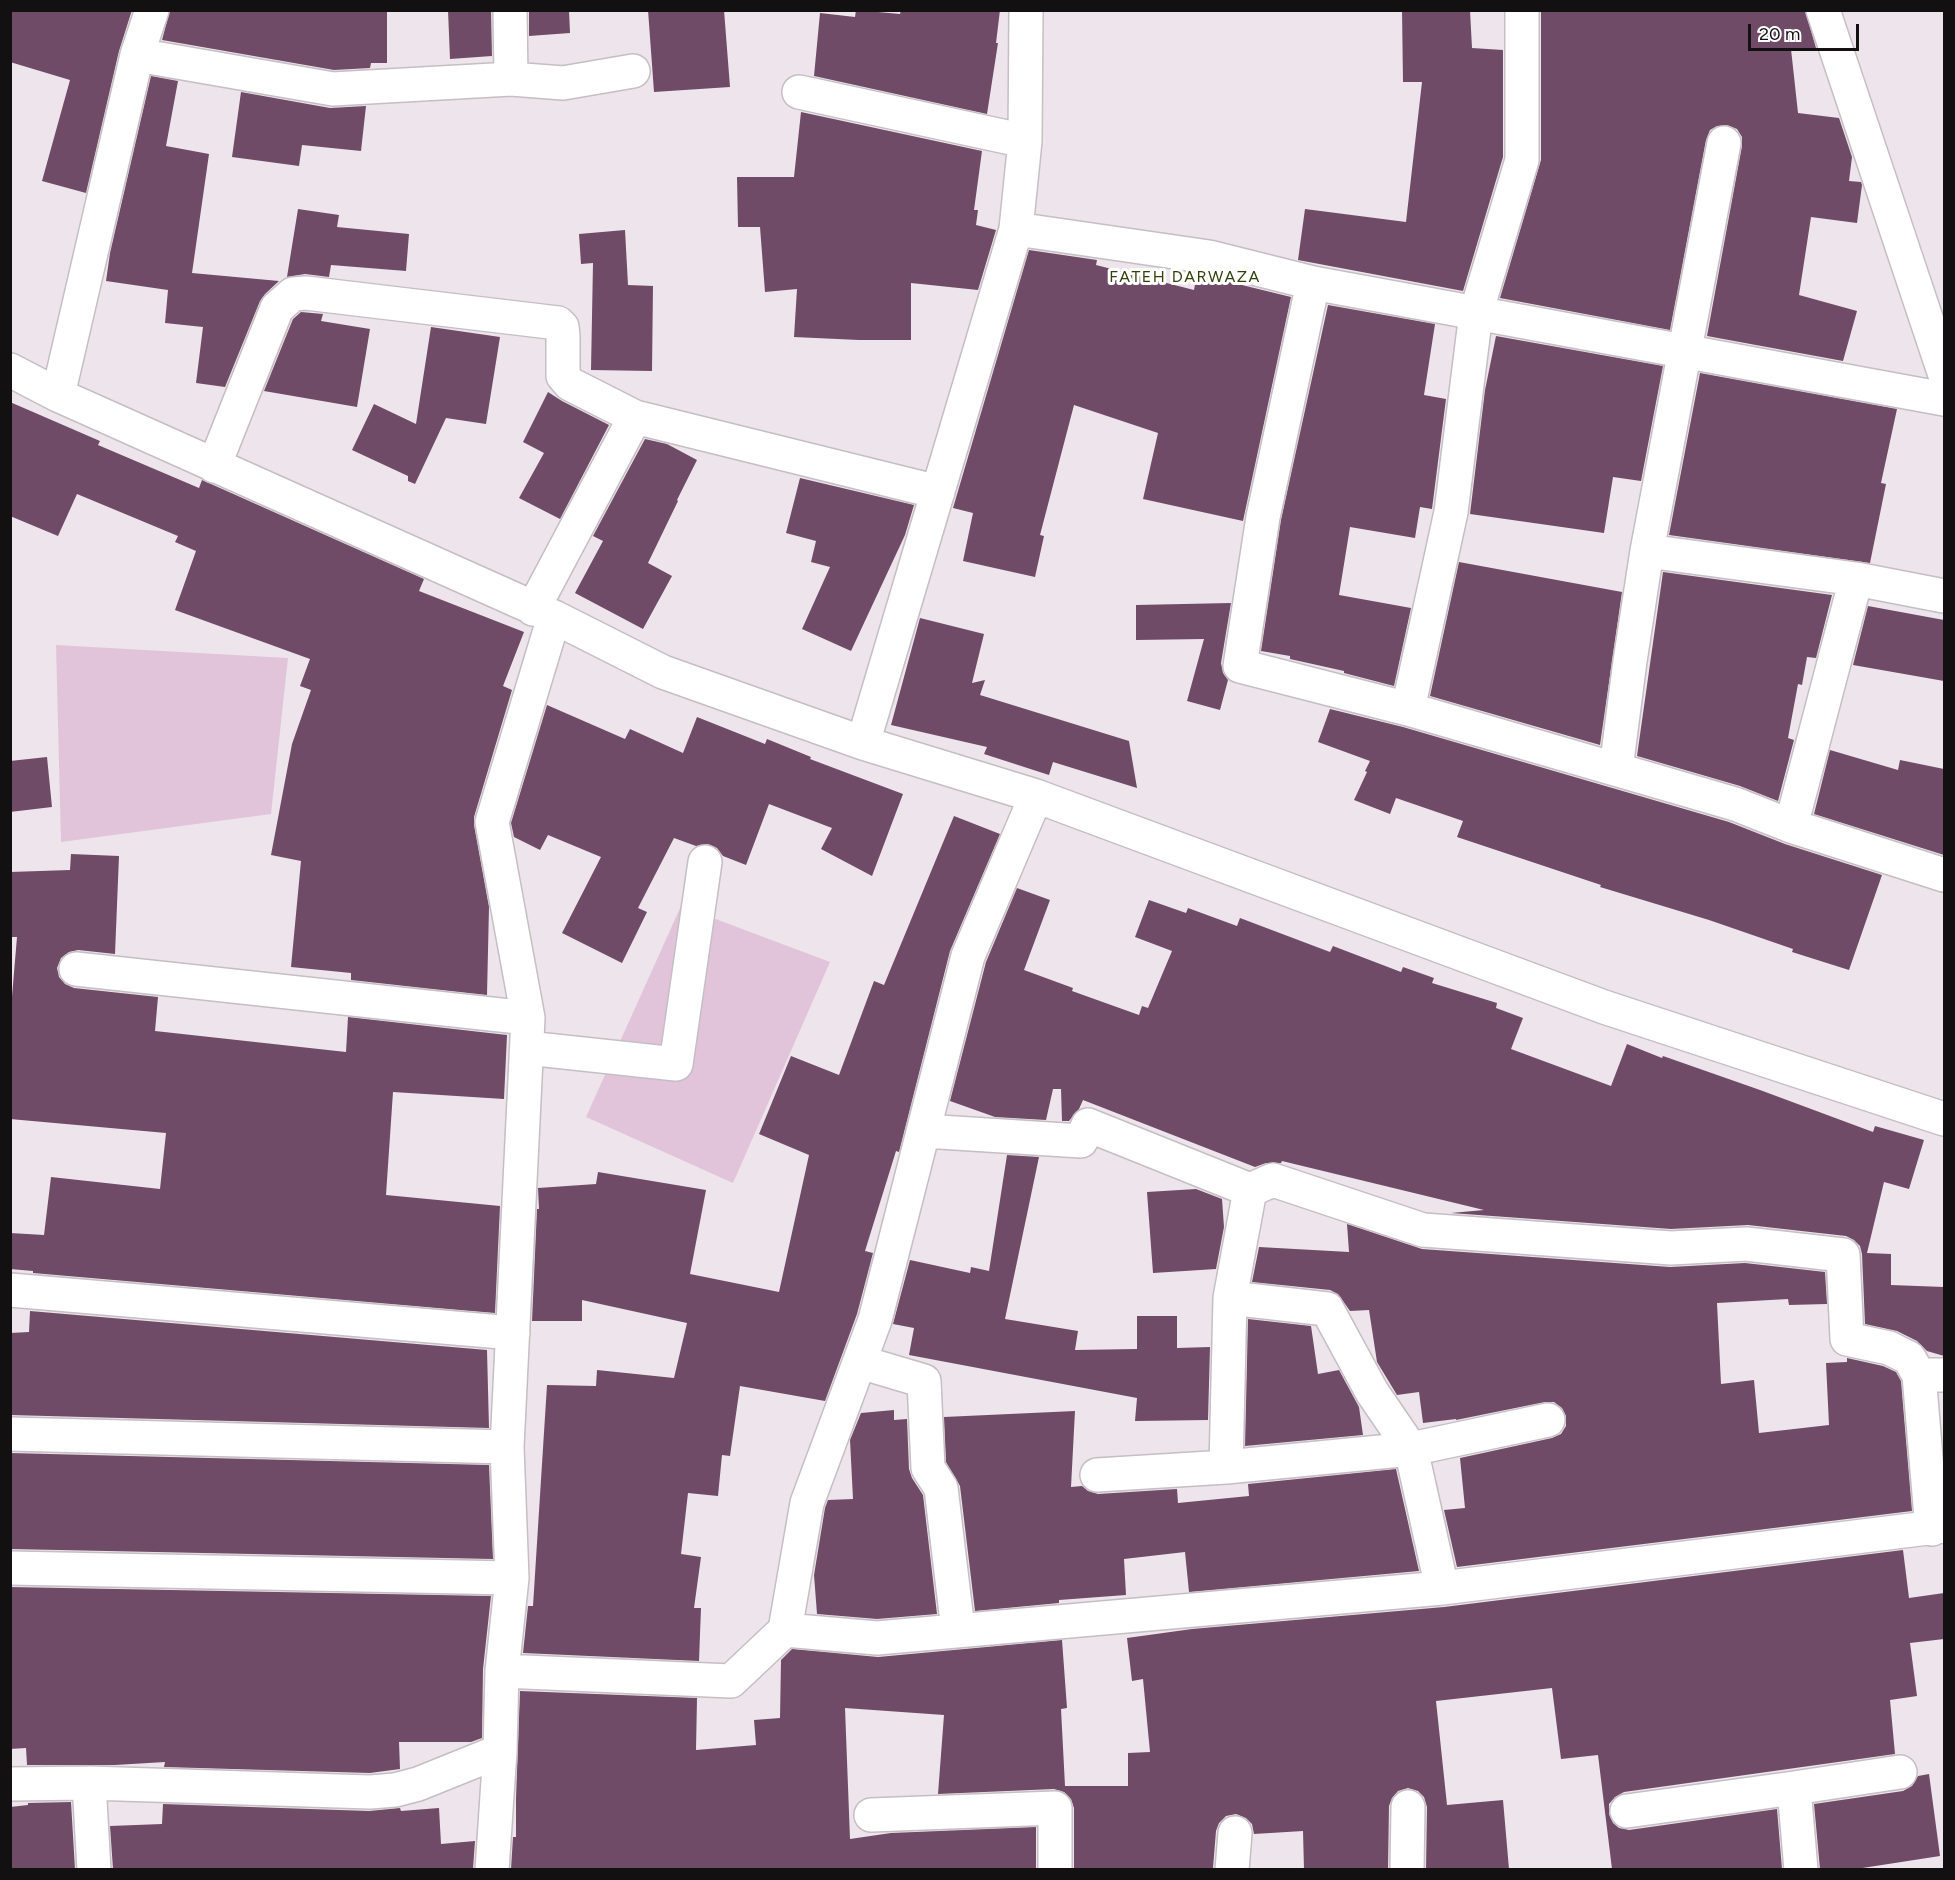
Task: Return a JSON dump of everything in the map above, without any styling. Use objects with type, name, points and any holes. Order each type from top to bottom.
[{"type":"street","points":[[58,395],[137,55],[152,10]]},
{"type":"street","points":[[510,10],[511,79]]},
{"type":"street","points":[[863,743],[1016,229],[1025,141],[1026,10]]},
{"type":"street","points":[[1408,709],[1451,512],[1476,313],[1522,160],[1522,10]]},
{"type":"street","points":[[1823,10],[1944,372]]},
{"type":"street","points":[[137,55],[333,89],[511,79],[563,83],[633,71]]},
{"type":"street","points":[[799,92],[1025,141]]},
{"type":"street","points":[[1616,769],[1647,551],[1724,143]]},
{"type":"street","points":[[1016,229],[1209,257],[1313,283],[1944,399]]},
{"type":"street","points":[[1313,283],[1263,518],[1240,666],[1408,709],[1735,804],[1791,826],[1944,875]]},
{"type":"street","points":[[214,466],[277,308],[293,294],[306,293],[558,323],[563,336],[563,376],[570,384],[635,417],[938,492]]},
{"type":"street","points":[[10,370],[58,395],[543,613],[663,672],[863,743],[1036,796],[1604,1007],[1944,1119]]},
{"type":"street","points":[[492,1869],[500,1751],[502,1671],[513,1578],[507,1447],[527,1033],[492,822],[543,613],[635,417]]},
{"type":"street","points":[[1647,551],[1856,579],[1944,596]]},
{"type":"street","points":[[1791,826],[1856,579]]},
{"type":"street","points":[[502,1671],[731,1681],[785,1630],[807,1503],[875,1320],[968,956],[1036,796]]},
{"type":"street","points":[[76,969],[527,1033],[676,1064],[705,862]]},
{"type":"street","points":[[785,1630],[877,1638],[1442,1588],[1938,1527],[1932,1375],[1909,1358],[1889,1348],[1847,1339],[1843,1255],[1746,1244],[1671,1248],[1423,1230],[1273,1180],[1250,1190],[1088,1125],[1081,1141],[924,1131]]},
{"type":"street","points":[[1226,1467],[1230,1298],[1250,1190]]},
{"type":"street","points":[[10,1290],[513,1333]]},
{"type":"street","points":[[1230,1298],[1327,1309],[1372,1392],[1411,1449],[1442,1588]]},
{"type":"street","points":[[860,1362],[924,1381],[928,1467],[941,1488],[958,1630]]},
{"type":"street","points":[[1097,1475],[1226,1467],[1411,1449],[1548,1420]]},
{"type":"street","points":[[10,1434],[507,1447]]},
{"type":"street","points":[[10,1568],[513,1578]]},
{"type":"street","points":[[10,1784],[369,1792],[395,1790],[418,1784],[500,1751]]},
{"type":"street","points":[[1627,1811],[1900,1772]]},
{"type":"street","points":[[89,1784],[94,1869]]},
{"type":"street","points":[[1794,1788],[1801,1869]]},
{"type":"street","points":[[1407,1869],[1408,1807]]},
{"type":"street","points":[[871,1815],[1055,1808],[1055,1869]]},
{"type":"street","points":[[1232,1869],[1235,1833]]},
{"type":"shaded area","points":[[56,645],[288,658],[271,814],[61,842]]},
{"type":"shaded area","points":[[681,906],[830,962],[733,1183],[586,1117]]},
{"type":"building","points":[[10,10],[132,10],[119,51],[86,193],[42,181],[70,80],[10,62]]},
{"type":"building","points":[[170,10],[387,10],[387,63],[371,63],[370,68],[334,70],[162,40]]},
{"type":"building","points":[[448,10],[491,10],[492,56],[450,59]]},
{"type":"building","points":[[529,10],[569,10],[570,33],[529,36]]},
{"type":"building","points":[[648,10],[724,10],[730,87],[654,92]]},
{"type":"building","points":[[856,10],[900,14],[901,10],[1000,10],[996,43],[998,43],[987,114],[814,76],[820,13],[855,17]]},
{"type":"building","points":[[1402,10],[1470,10],[1472,48],[1503,50],[1503,157],[1463,291],[1298,260],[1305,209],[1406,222],[1422,82],[1403,82]]},
{"type":"building","points":[[1541,10],[1805,10],[1816,48],[1791,49],[1798,113],[1839,118],[1852,157],[1849,181],[1861,182],[1862,185],[1857,223],[1811,217],[1799,295],[1857,311],[1843,361],[1707,336],[1742,146],[1742,137],[1737,129],[1727,125],[1717,126],[1710,130],[1706,140],[1670,330],[1500,298],[1541,160]]},
{"type":"building","points":[[151,76],[178,81],[166,146],[209,154],[192,273],[279,281],[260,301],[225,387],[196,383],[203,327],[165,323],[168,290],[106,281],[110,253]]},
{"type":"building","points":[[241,92],[330,108],[366,106],[361,151],[302,145],[299,166],[232,157]]},
{"type":"building","points":[[801,112],[982,151],[974,210],[978,210],[976,225],[996,230],[978,290],[911,283],[911,340],[794,337],[797,289],[765,292],[760,227],[738,227],[737,177],[794,177]]},
{"type":"building","points":[[298,209],[339,215],[337,227],[409,234],[406,271],[331,265],[329,277],[305,274],[287,277]]},
{"type":"building","points":[[625,230],[628,285],[653,286],[652,371],[591,370],[593,263],[581,264],[579,234]]},
{"type":"building","points":[[1029,250],[1097,260],[1096,265],[1194,290],[1197,274],[1291,297],[1243,521],[1143,499],[1158,433],[1074,405],[1040,535],[1044,536],[1035,577],[963,561],[973,513],[953,508]]},
{"type":"building","points":[[1328,305],[1435,324],[1424,395],[1446,399],[1432,509],[1420,507],[1415,538],[1350,527],[1339,595],[1411,608],[1394,686],[1344,673],[1344,671],[1290,659],[1290,656],[1261,651],[1281,520]]},
{"type":"building","points":[[301,312],[323,314],[321,321],[370,329],[357,407],[264,391],[293,319]]},
{"type":"building","points":[[431,327],[500,337],[486,424],[446,418],[415,484],[408,481],[408,476],[352,450],[374,404],[416,424]]},
{"type":"building","points":[[1496,336],[1663,366],[1641,481],[1613,477],[1604,533],[1470,514],[1485,390]]},
{"type":"building","points":[[1700,373],[1897,409],[1881,483],[1886,484],[1870,563],[1669,535]]},
{"type":"building","points":[[548,392],[609,425],[560,519],[519,498],[544,453],[523,442]]},
{"type":"building","points":[[10,402],[100,441],[98,445],[199,488],[202,480],[424,579],[419,591],[524,632],[503,686],[512,690],[474,817],[489,907],[487,995],[351,980],[351,973],[291,967],[301,861],[271,855],[292,744],[311,690],[300,686],[310,659],[175,610],[196,551],[175,542],[178,536],[77,494],[58,536],[10,516]]},
{"type":"building","points":[[645,439],[667,444],[697,460],[648,563],[672,576],[643,629],[575,593],[603,541],[593,536]]},
{"type":"building","points":[[800,478],[914,505],[905,535],[851,651],[802,629],[830,567],[811,562],[816,541],[786,533]]},
{"type":"building","points":[[1459,562],[1622,592],[1600,745],[1430,696]]},
{"type":"building","points":[[1663,572],[1832,595],[1816,658],[1807,657],[1802,685],[1798,684],[1788,738],[1794,740],[1778,801],[1740,786],[1637,756]]},
{"type":"building","points":[[1231,603],[1221,663],[1223,673],[1228,680],[1220,710],[1187,701],[1204,639],[1136,640],[1136,605]]},
{"type":"building","points":[[1868,606],[1944,620],[1944,681],[1853,665]]},
{"type":"building","points":[[920,618],[984,634],[972,683],[985,680],[980,695],[1129,741],[1137,788],[1053,762],[1049,775],[984,754],[987,747],[891,725]]},
{"type":"building","points":[[547,705],[625,739],[630,729],[683,753],[697,717],[765,744],[767,739],[811,757],[810,759],[903,794],[872,876],[821,849],[832,828],[769,804],[746,865],[723,856],[717,848],[708,844],[696,846],[674,838],[638,908],[647,912],[622,963],[562,933],[601,857],[548,835],[540,850],[514,837],[511,823]]},
{"type":"building","points":[[1330,709],[1403,727],[1729,822],[1785,844],[1882,875],[1849,970],[1792,952],[1793,949],[1709,920],[1600,887],[1601,885],[1457,837],[1463,821],[1396,798],[1390,814],[1354,800],[1370,761],[1318,742]]},
{"type":"building","points":[[1830,750],[1898,770],[1900,760],[1944,769],[1944,855],[1814,814]]},
{"type":"building","points":[[47,757],[52,807],[10,812],[10,761]]},
{"type":"building","points":[[954,816],[1000,834],[950,951],[899,1152],[896,1151],[865,1251],[873,1253],[857,1314],[825,1401],[740,1386],[730,1456],[722,1455],[718,1496],[688,1493],[681,1554],[701,1557],[694,1608],[701,1608],[699,1661],[523,1653],[528,1606],[533,1606],[547,1385],[596,1386],[597,1370],[674,1378],[687,1323],[582,1300],[582,1321],[532,1321],[537,1209],[539,1209],[538,1188],[596,1184],[598,1172],[706,1190],[690,1274],[779,1292],[809,1155],[759,1134],[791,1056],[839,1075],[874,981],[884,985]]},
{"type":"building","points":[[71,854],[119,856],[115,954],[78,950],[69,952],[61,958],[57,968],[59,977],[65,984],[74,988],[158,997],[155,1031],[346,1052],[348,1017],[507,1035],[504,1099],[393,1092],[386,1195],[500,1206],[495,1313],[33,1273],[33,1271],[10,1269],[10,1233],[44,1235],[51,1177],[160,1189],[166,1133],[10,1119],[10,1020],[17,937],[10,937],[10,872],[70,870]]},
{"type":"building","points":[[1017,888],[1050,900],[1024,970],[1073,988],[1072,991],[1139,1015],[1142,1006],[1148,1008],[1172,951],[1135,937],[1149,900],[1186,913],[1188,908],[1237,926],[1240,918],[1330,952],[1333,946],[1401,972],[1403,967],[1434,978],[1432,983],[1497,1003],[1496,1008],[1523,1018],[1511,1049],[1611,1086],[1627,1044],[1873,1132],[1875,1126],[1924,1140],[1909,1189],[1884,1182],[1867,1253],[1891,1254],[1891,1285],[1944,1287],[1944,1356],[1927,1351],[1917,1341],[1897,1331],[1865,1324],[1862,1254],[1860,1246],[1846,1236],[1748,1225],[1671,1229],[1451,1213],[1484,1210],[1282,1161],[1255,1167],[1083,1100],[1069,1121],[1062,1121],[1061,1089],[1053,1089],[1046,1120],[995,1117],[950,1101],[986,962]]},
{"type":"building","points":[[1007,1155],[1039,1157],[1005,1319],[1078,1331],[1075,1350],[1137,1349],[1137,1316],[1177,1316],[1177,1348],[1210,1347],[1208,1420],[1135,1421],[1137,1398],[909,1355],[914,1328],[893,1324],[910,1260],[970,1273],[971,1267],[989,1271]]},
{"type":"building","points":[[1196,1189],[1222,1199],[1224,1227],[1216,1269],[1153,1273],[1147,1192]]},
{"type":"building","points":[[1347,1224],[1422,1249],[1670,1267],[1745,1263],[1825,1272],[1827,1304],[1789,1305],[1788,1299],[1717,1303],[1721,1384],[1754,1380],[1759,1433],[1829,1425],[1826,1363],[1847,1362],[1847,1358],[1883,1366],[1896,1372],[1901,1381],[1912,1511],[1457,1567],[1444,1510],[1465,1508],[1460,1458],[1552,1438],[1561,1434],[1566,1426],[1566,1416],[1562,1408],[1554,1402],[1545,1402],[1456,1420],[1423,1423],[1419,1392],[1397,1395],[1377,1362],[1369,1310],[1350,1311],[1338,1294],[1330,1290],[1252,1282],[1259,1247],[1349,1252]]},
{"type":"building","points":[[30,1311],[487,1350],[489,1428],[10,1415],[10,1333],[29,1332]]},
{"type":"building","points":[[1248,1319],[1311,1326],[1318,1374],[1339,1370],[1359,1407],[1363,1435],[1245,1446]]},
{"type":"building","points":[[894,1410],[894,1420],[907,1419],[909,1469],[923,1495],[937,1614],[877,1619],[817,1614],[814,1575],[825,1508],[828,1500],[853,1499],[850,1440],[861,1413]]},
{"type":"building","points":[[1075,1411],[1071,1487],[1082,1486],[1098,1494],[1177,1489],[1178,1503],[1249,1496],[1248,1484],[1396,1469],[1419,1571],[1189,1592],[1185,1552],[1124,1559],[1126,1595],[1059,1600],[1059,1603],[975,1611],[960,1486],[946,1462],[944,1417]]},
{"type":"building","points":[[10,1453],[489,1465],[493,1559],[10,1549]]},
{"type":"building","points":[[1903,1550],[1909,1598],[1944,1593],[1944,1639],[1910,1643],[1917,1696],[1890,1700],[1895,1754],[1624,1792],[1609,1804],[1609,1814],[1613,1823],[1619,1828],[1629,1830],[1777,1809],[1782,1869],[1612,1869],[1598,1755],[1561,1759],[1552,1688],[1436,1701],[1447,1805],[1503,1800],[1509,1869],[1426,1869],[1427,1807],[1424,1797],[1418,1791],[1408,1788],[1398,1791],[1389,1806],[1388,1869],[1304,1869],[1303,1831],[1254,1834],[1252,1824],[1246,1818],[1236,1814],[1226,1816],[1219,1823],[1216,1831],[1213,1868],[1074,1869],[1074,1808],[1071,1799],[1064,1792],[1054,1789],[938,1794],[944,1715],[845,1708],[850,1839],[891,1833],[1036,1827],[1036,1869],[511,1869],[513,1837],[516,1837],[520,1691],[697,1698],[696,1750],[756,1745],[754,1720],[780,1718],[781,1660],[792,1649],[878,1657],[1062,1640],[1067,1708],[1061,1709],[1065,1786],[1128,1786],[1128,1753],[1150,1752],[1143,1679],[1132,1681],[1127,1638],[1192,1629],[1444,1607]]},
{"type":"building","points":[[10,1587],[491,1596],[483,1669],[482,1738],[471,1742],[399,1742],[400,1769],[370,1773],[164,1767],[165,1762],[115,1765],[27,1765],[26,1748],[10,1749]]},
{"type":"building","points":[[1929,1774],[1940,1856],[1856,1869],[1820,1869],[1814,1804],[1903,1791],[1912,1786],[1918,1776]]},
{"type":"building","points":[[71,1802],[75,1869],[10,1869],[10,1807],[28,1805],[28,1803]]},
{"type":"building","points":[[163,1804],[369,1811],[439,1808],[441,1844],[475,1841],[473,1869],[113,1869],[110,1826],[162,1824]]},
{"type":"district","name":"FATEH DARWAZA","points":[[1185,277]]}]
